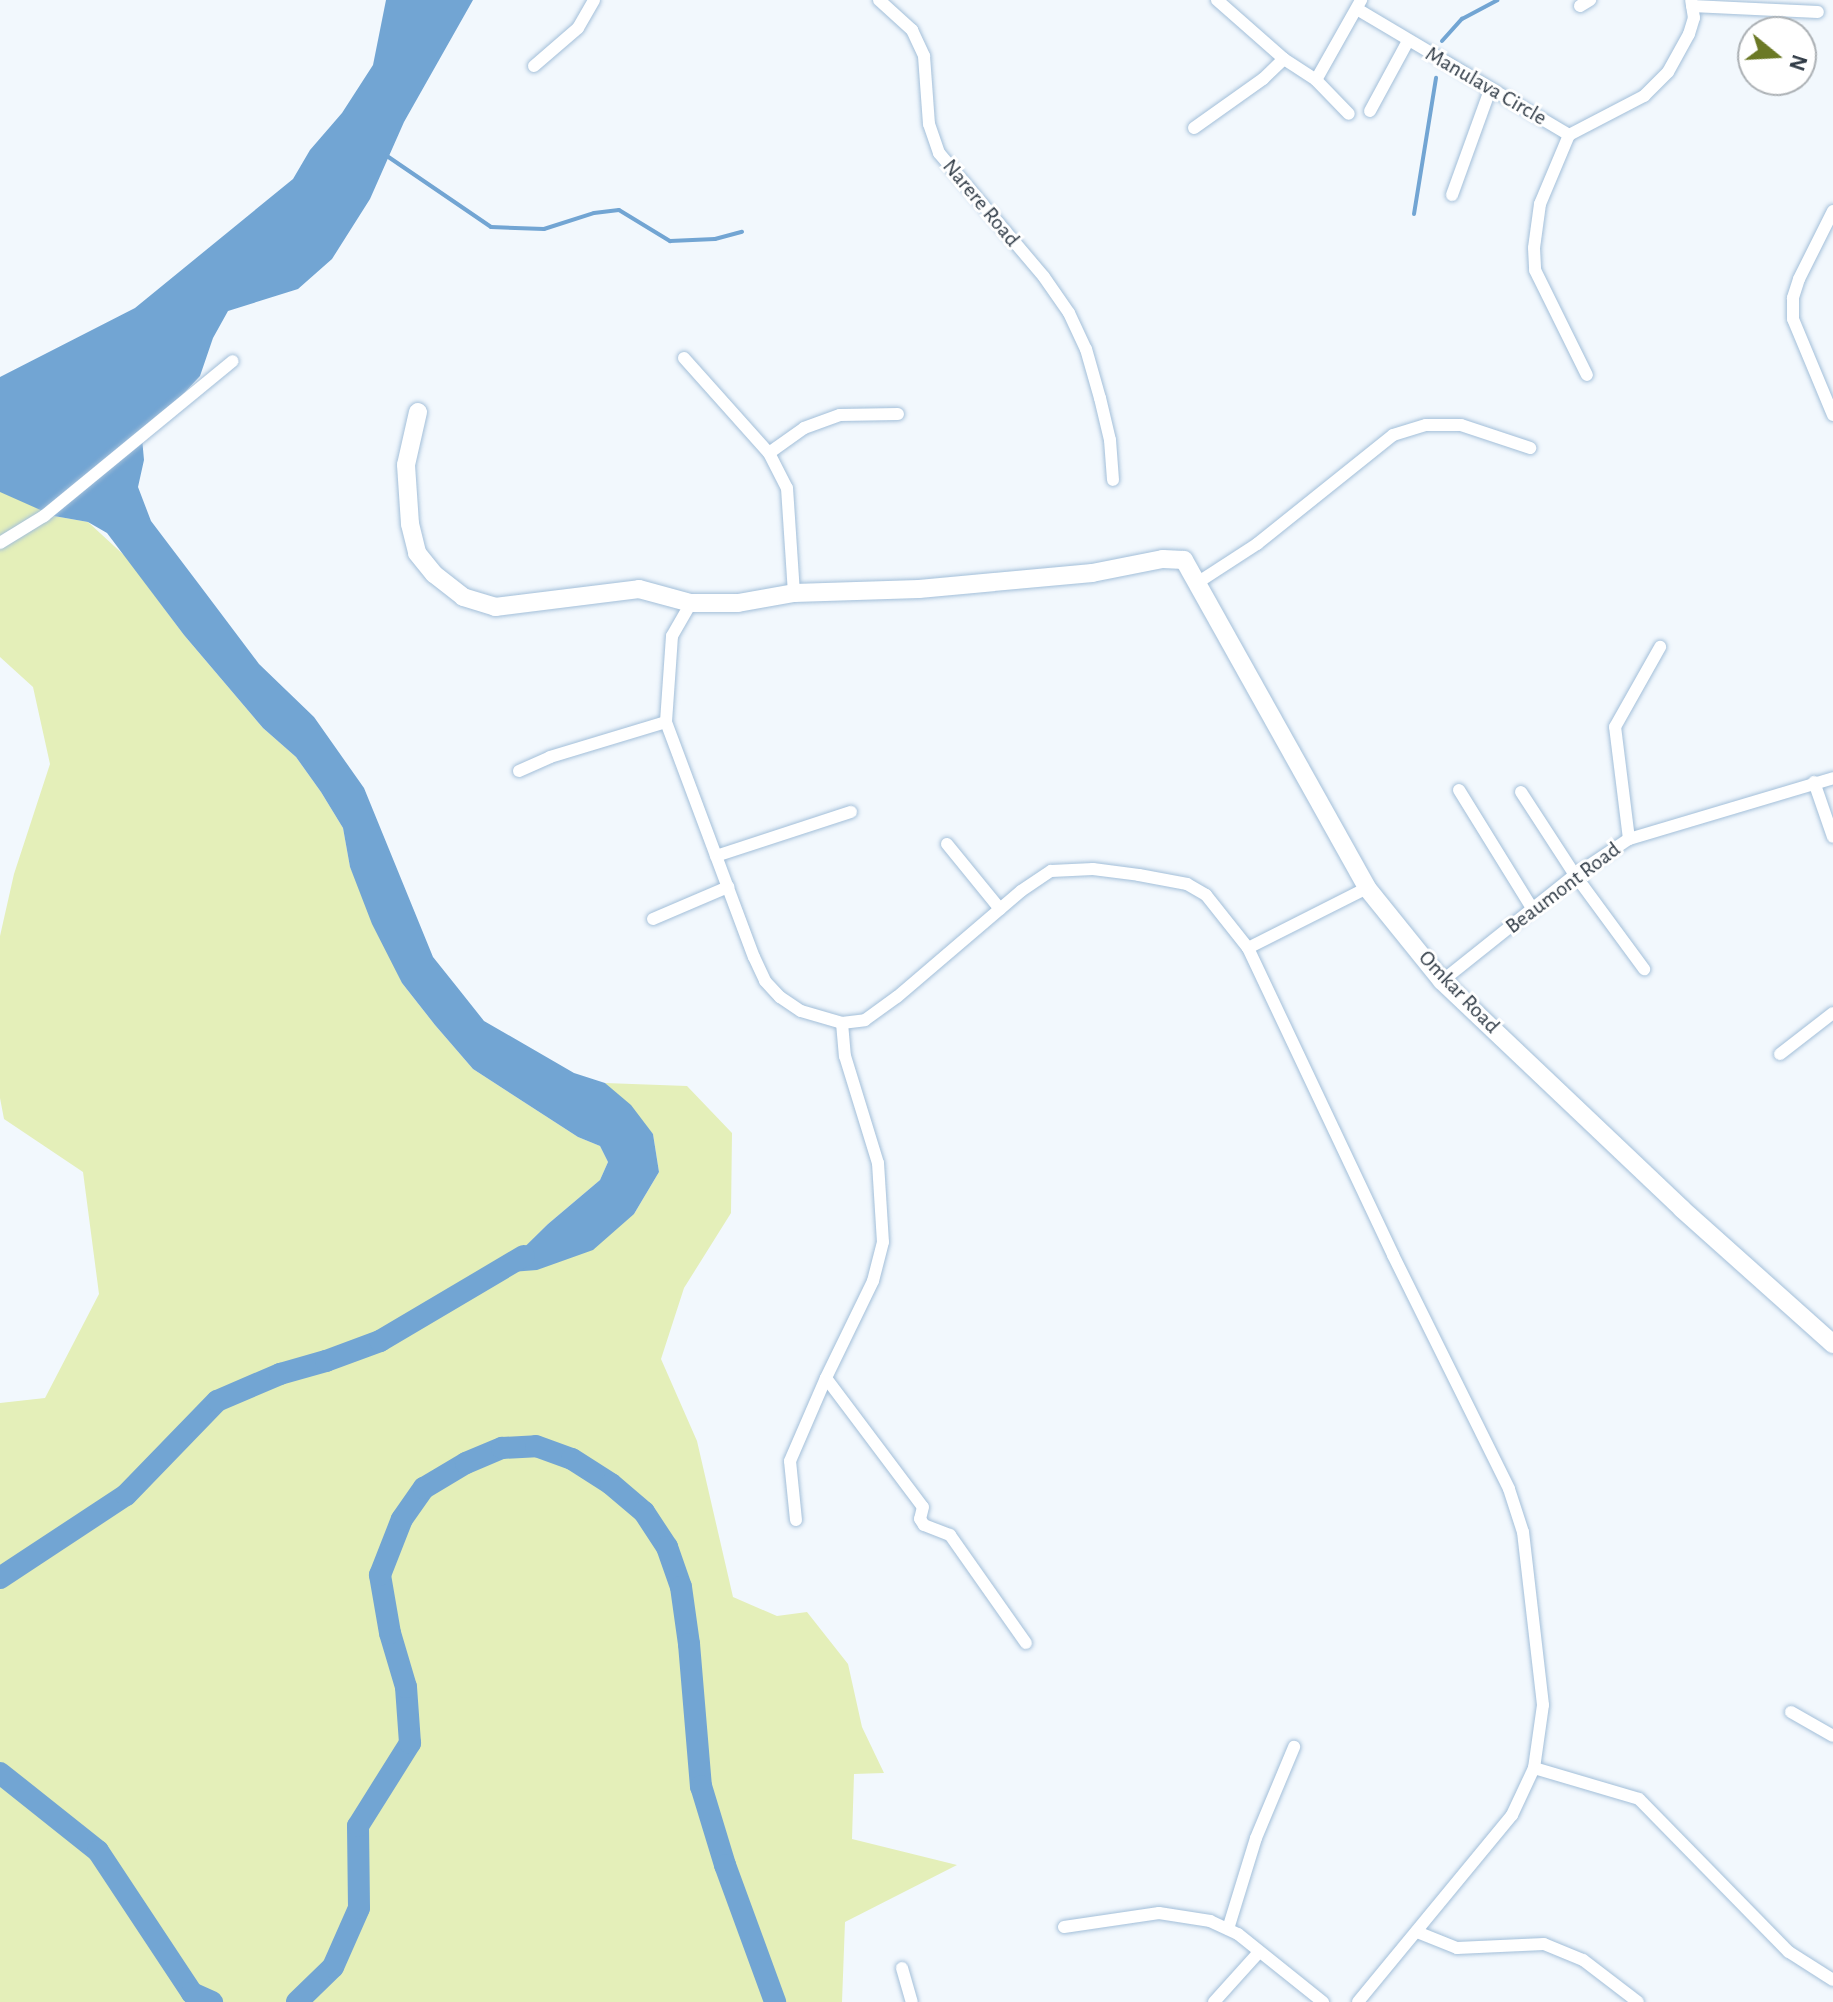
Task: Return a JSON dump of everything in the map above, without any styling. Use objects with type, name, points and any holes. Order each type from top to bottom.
[{"type":"street","points":[[534,66],[578,28],[594,0]]},
{"type":"street","name":"Narere Road","points":[[879,0],[912,30],[924,56],[929,124],[939,153],[1044,277],[1069,313],[1086,349],[1100,398],[1110,440],[1113,480]]},
{"type":"street","points":[[1217,0],[1284,59],[1316,80],[1349,114]]},
{"type":"street","points":[[1692,3],[1818,12]]},
{"type":"street","name":"Manulava Circle","points":[[1359,5],[1408,41],[1569,135],[1644,96],[1668,72],[1689,34],[1692,3]]},
{"type":"street","points":[[1316,80],[1359,5]]},
{"type":"street","points":[[1370,111],[1408,41]]},
{"type":"street","points":[[1194,128],[1263,79],[1284,59]]},
{"type":"street","points":[[1452,195],[1490,90]]},
{"type":"street","points":[[1569,135],[1540,204],[1534,248],[1535,270],[1587,375]]},
{"type":"street","points":[[1833,211],[1799,279],[1793,309],[1793,319],[1833,415]]},
{"type":"street","points":[[418,412],[406,465],[410,524],[417,553],[434,574],[463,597],[495,607],[639,589],[691,603],[738,603],[794,593],[787,488],[769,453],[684,358]]},
{"type":"street","points":[[0,543],[44,516],[233,361]]},
{"type":"street","points":[[769,453],[804,428],[840,415],[898,414]]},
{"type":"street","points":[[1197,583],[1257,544],[1393,435],[1426,425],[1461,425],[1530,448]]},
{"type":"street","name":"Omkar Road","points":[[794,593],[919,589],[1092,573],[1163,559],[1184,560],[1367,888],[1442,981],[1682,1209],[1833,1344]]},
{"type":"street","points":[[691,603],[672,636],[666,722],[765,981],[780,997],[801,1011],[842,1023],[865,1020],[1051,871],[1093,869],[1139,875],[1187,884],[1206,895],[1248,948],[1393,1255],[1509,1489],[1523,1532],[1543,1705],[1534,1768],[1512,1815],[1358,2002]]},
{"type":"street","points":[[1629,839],[1615,727],[1660,647]]},
{"type":"street","points":[[519,771],[550,757],[666,722]]},
{"type":"street","name":"Beaumont Road","points":[[1442,981],[1575,875],[1629,839],[1833,778]]},
{"type":"street","points":[[1814,782],[1833,837]]},
{"type":"street","points":[[1459,790],[1533,910]]},
{"type":"street","points":[[1521,792],[1575,875],[1644,969]]},
{"type":"street","points":[[716,856],[851,812]]},
{"type":"street","points":[[947,844],[1000,909]]},
{"type":"street","points":[[653,919],[728,887]]},
{"type":"street","points":[[1248,948],[1367,888]]},
{"type":"street","points":[[1780,1054],[1833,1013]]},
{"type":"street","points":[[796,1520],[790,1461],[873,1281],[883,1242],[878,1163],[845,1056],[842,1023]]},
{"type":"street","points":[[826,1378],[923,1507],[920,1519],[924,1525],[950,1535],[1026,1643]]},
{"type":"street","points":[[1791,1712],[1833,1736]]},
{"type":"street","points":[[1228,1929],[1256,1838],[1294,1747]]},
{"type":"street","points":[[1534,1768],[1639,1799],[1789,1952],[1833,1980]]},
{"type":"street","points":[[1064,1927],[1159,1913],[1210,1921],[1228,1929],[1323,2002]]},
{"type":"street","points":[[1417,1932],[1457,1948],[1544,1944],[1583,1960],[1638,2002]]},
{"type":"street","points":[[1214,2002],[1259,1952]]},
{"type":"street","points":[[902,1968],[912,2002]]},
{"type":"green space","points":[[4,491],[54,516],[88,522],[126,557],[184,635],[263,728],[296,757],[321,792],[343,828],[350,867],[402,983],[435,1025],[473,1069],[578,1137],[600,1146],[608,1162],[600,1180],[548,1224],[499,1273],[634,1214],[659,1172],[653,1134],[605,1083],[687,1086],[732,1133],[731,1213],[684,1288],[661,1359],[697,1441],[733,1597],[777,1616],[807,1612],[848,1664],[862,1727],[884,1773],[854,1774],[852,1839],[957,1865],[845,1922],[842,2002],[0,2002],[0,1403],[45,1398],[99,1294],[83,1172],[4,1119],[0,1098],[0,936],[14,874],[50,764],[33,687],[0,657],[0,492]]},
{"type":"water","points":[[386,0],[473,0],[404,122],[370,199],[332,259],[298,289],[228,311],[213,338],[200,376],[142,438],[144,460],[138,487],[151,521],[259,664],[314,717],[364,788],[433,957],[484,1021],[574,1073],[605,1083],[631,1105],[653,1134],[659,1172],[634,1214],[593,1250],[537,1270],[498,1273],[548,1224],[600,1180],[608,1162],[600,1146],[578,1137],[473,1069],[435,1025],[402,983],[372,924],[350,867],[343,828],[321,792],[296,757],[263,728],[184,635],[107,533],[88,522],[54,516],[0,492],[0,377],[135,308],[293,179],[310,150],[342,113],[373,65]]},
{"type":"waterway","points":[[1442,41],[1462,19],[1497,0]]},
{"type":"waterway","points":[[1414,214],[1436,78]]},
{"type":"waterway","points":[[387,156],[491,227],[544,229],[594,213],[619,210],[670,241],[715,239],[742,232]]},
{"type":"waterway","points":[[0,1578],[126,1495],[217,1401],[280,1374],[380,1341],[524,1256]]},
{"type":"waterway","points":[[297,2002],[333,1967],[359,1908],[358,1826],[410,1743],[406,1687],[390,1633],[380,1575],[402,1519],[424,1488],[466,1463],[502,1448],[536,1446],[572,1459],[611,1484],[644,1512],[667,1547],[681,1587],[701,1786],[725,1865],[775,2002]]},
{"type":"waterway","points":[[0,1773],[98,1851],[192,1993],[212,2002]]}]
